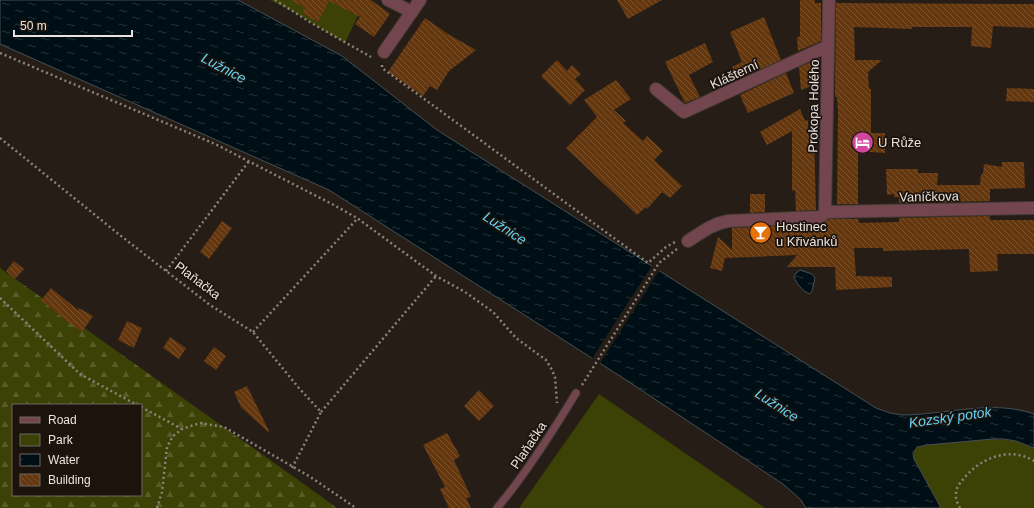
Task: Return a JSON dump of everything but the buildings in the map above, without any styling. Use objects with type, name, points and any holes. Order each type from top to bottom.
[{"type":"street","points":[[388,0],[412,12]]},
{"type":"street","points":[[383,58],[420,0]]},
{"type":"street","name":"Prokopa Holého","points":[[825,212],[829,0]]},
{"type":"street","name":"Klášterní","points":[[656,89],[684,112],[828,46]]},
{"type":"street","name":"Vaníčkova","points":[[683,241],[709,226],[728,221],[819,217],[825,212],[1034,208]]},
{"type":"lane","name":"Plaňačka","points":[[497,508],[508,496],[559,421],[576,393]]},
{"type":"path","points":[[275,0],[313,24],[383,58],[382,68],[648,263],[666,247],[683,241]]},
{"type":"path","points":[[0,53],[215,144],[358,218],[436,276],[465,292],[492,312],[516,338],[546,360],[552,368],[555,377],[559,421]]},
{"type":"path","name":"Plaňačka","points":[[0,138],[210,305],[253,332],[298,387],[321,412]]},
{"type":"path","points":[[166,271],[249,161]]},
{"type":"path","points":[[253,332],[358,218]]},
{"type":"path","points":[[576,393],[659,263],[683,241]]},
{"type":"path","points":[[292,468],[321,412],[436,276]]},
{"type":"path","points":[[0,298],[80,374],[135,404]]},
{"type":"path","points":[[142,408],[182,429]]},
{"type":"path","points":[[157,508],[162,492],[167,447],[173,436],[182,429],[200,423],[224,427],[292,468],[309,476],[356,508]]},
{"type":"path","points":[[960,508],[956,494],[959,484],[968,473],[980,463],[992,457],[1003,454],[1034,461]]},
{"type":"green space","points":[[270,0],[354,0],[363,5],[345,43],[292,11]]},
{"type":"green space","points":[[0,268],[337,508],[0,508]]},
{"type":"green space","points":[[599,394],[765,508],[519,508]]},
{"type":"green space","points":[[993,439],[1016,441],[1034,448],[1034,508],[941,508],[914,459],[914,452],[916,448],[922,445]]},
{"type":"water","points":[[0,0],[238,0],[342,56],[437,130],[876,408],[902,415],[985,408],[1002,408],[1034,414],[1034,448],[1016,441],[1004,439],[917,447],[913,454],[914,459],[941,508],[806,508],[800,499],[783,484],[623,378],[329,190],[0,44]]},
{"type":"water","points":[[800,270],[812,274],[815,278],[810,294],[800,287],[794,277]]},
{"type":"pier","points":[[653,264],[660,269],[599,365],[591,360]]},
{"type":"place","name":"U Růže","points":[[862,142]]},
{"type":"place","name":"Hostinec u Křivánků","points":[[760,233]]},
{"type":"water label","name":"Lužnice","points":[[224,68]]},
{"type":"water label","name":"Lužnice","points":[[505,228]]},
{"type":"water label","name":"Lužnice","points":[[777,405]]},
{"type":"water label","name":"Kozský potok","points":[[950,417]]}]
